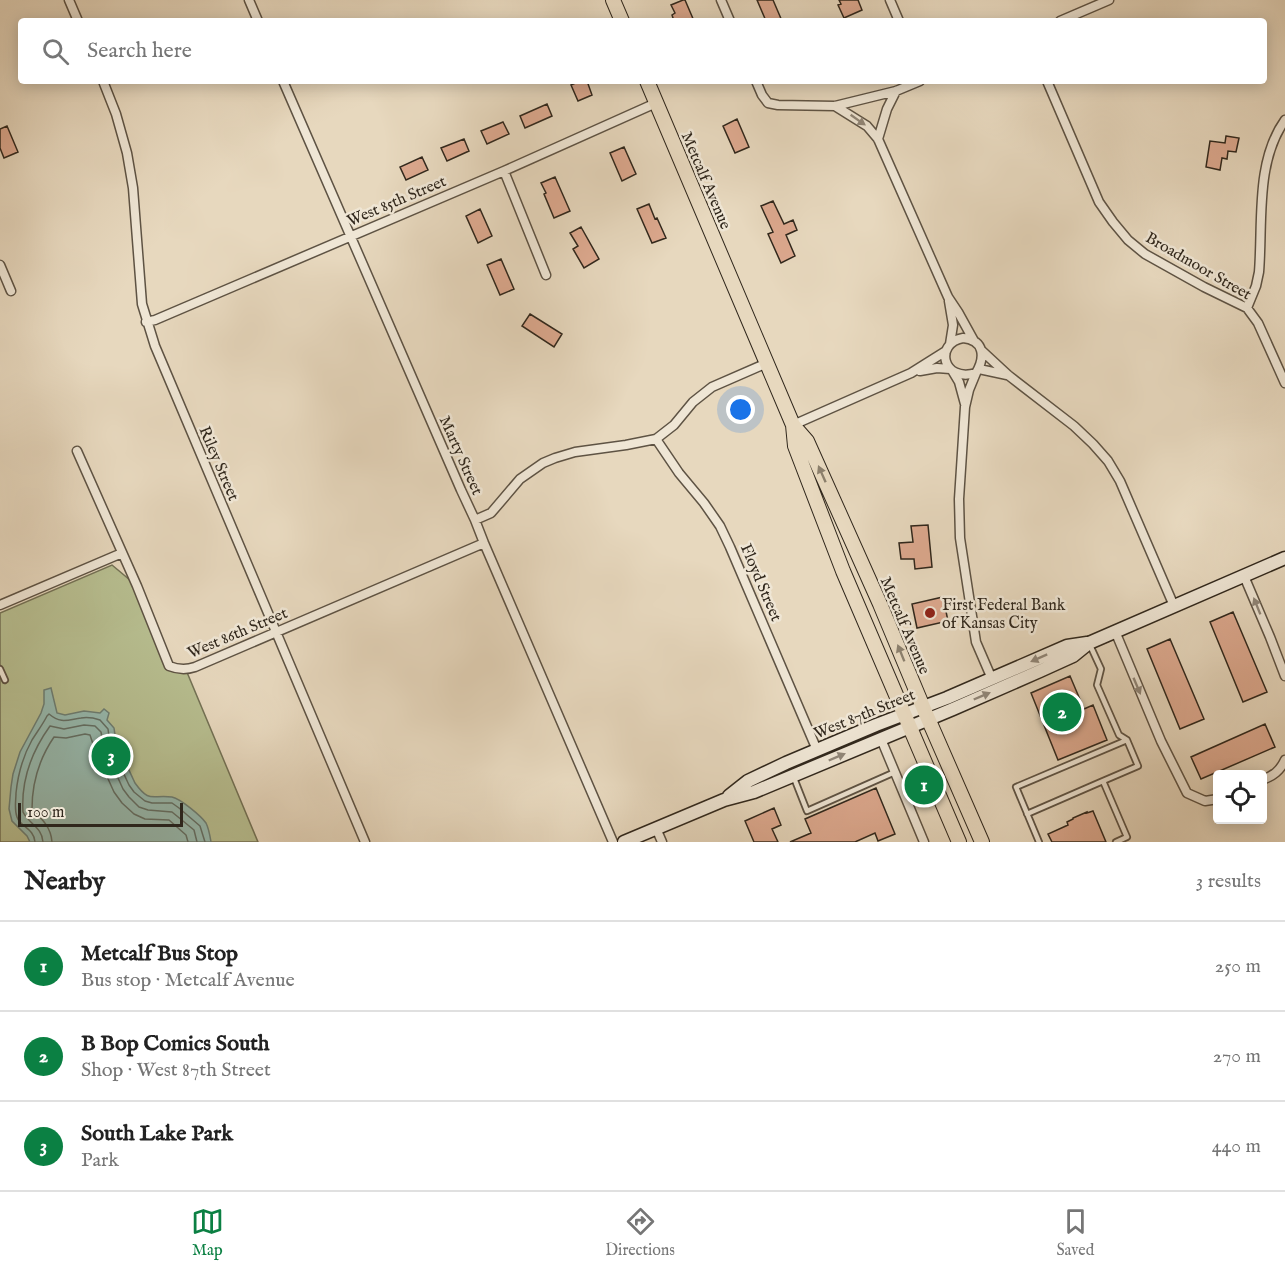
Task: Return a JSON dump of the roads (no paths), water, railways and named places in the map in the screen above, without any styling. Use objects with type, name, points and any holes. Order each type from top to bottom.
[{"type":"main road","points":[[613,0],[621,18]]},
{"type":"main road","name":"Metcalf Avenue","points":[[648,84],[792,425],[795,446],[843,571],[960,842]]},
{"type":"main road","name":"Metcalf Avenue","points":[[792,425],[807,441],[982,842]]},
{"type":"street","points":[[69,0],[77,18]]},
{"type":"street","points":[[249,0],[257,18]]},
{"type":"street","points":[[721,0],[729,18]]},
{"type":"street","points":[[890,0],[898,18]]},
{"type":"street","points":[[1067,18],[1109,0]]},
{"type":"street","name":"Riley Street","points":[[104,84],[116,114],[133,188],[141,294],[146,322],[154,346],[365,842]]},
{"type":"street","name":"Marty Street","points":[[284,84],[613,842]]},
{"type":"street","points":[[757,84],[768,103],[835,106],[896,91],[913,84]]},
{"type":"street","name":"Broadmoor Street","points":[[1048,84],[1099,202],[1113,222],[1128,240],[1145,254],[1247,308],[1258,323],[1285,383]]},
{"type":"street","points":[[878,139],[887,109],[896,91]]},
{"type":"street","name":"West 85th Street","points":[[146,322],[504,171],[656,103]]},
{"type":"street","points":[[835,106],[867,126],[878,139],[948,297],[974,341],[1008,375],[1074,426],[1094,444],[1108,461],[1120,481],[1174,606]]},
{"type":"street","points":[[1247,308],[1259,272],[1266,163],[1276,134],[1285,120]]},
{"type":"street","points":[[504,171],[546,275]]},
{"type":"street","points":[[0,265],[11,291]]},
{"type":"street","points":[[948,297],[953,325],[946,361],[959,382],[965,407]]},
{"type":"street","points":[[792,425],[911,373],[957,339],[974,341]]},
{"type":"street","points":[[981,350],[982,361],[969,390],[965,407],[959,499],[960,538],[976,642],[992,679]]},
{"type":"street","points":[[475,520],[491,513],[520,479],[549,460],[582,450],[626,446],[656,439],[674,425],[693,402],[712,387],[767,363]]},
{"type":"street","points":[[911,373],[937,368],[951,370],[964,376],[977,371],[1008,375]]},
{"type":"street","name":"Floyd Street","points":[[656,439],[720,526],[817,750]]},
{"type":"street","points":[[0,605],[122,553],[77,451]]},
{"type":"street","name":"West 86th Street","points":[[122,553],[169,666],[186,670],[484,543]]},
{"type":"street","name":"West 87th Street","points":[[724,800],[748,781],[817,750],[907,720],[1073,656],[1089,643],[1285,558]]},
{"type":"street","points":[[1244,576],[1285,676]]},
{"type":"street","points":[[1115,631],[1161,741],[1187,793],[1205,801],[1213,800]]},
{"type":"street","name":"West 87th Street","points":[[926,713],[992,679],[1067,646],[1089,643]]},
{"type":"street","name":"West 87th Street","points":[[624,842],[724,800],[754,792],[881,739],[907,720]]},
{"type":"street","points":[[881,739],[924,842]]},
{"type":"street","points":[[1267,778],[1274,775],[1285,760]]},
{"type":"street","points":[[656,828],[662,842]]},
{"type":"lane","points":[[1027,814],[1138,766],[1127,740],[1119,735],[1097,685],[1101,669],[1089,643]]},
{"type":"lane","points":[[0,669],[5,680]]},
{"type":"lane","points":[[1039,842],[1016,787],[1127,740]]},
{"type":"lane","points":[[793,775],[807,811],[895,772]]},
{"type":"lane","points":[[1103,782],[1127,837],[1116,842]]},
{"type":"water","points":[[51,688],[57,713],[65,715],[84,711],[100,713],[104,709],[109,713],[107,720],[114,728],[116,742],[140,790],[148,796],[172,797],[185,804],[206,823],[211,842],[30,842],[12,821],[9,809],[11,787],[20,752],[41,713],[44,704],[44,690]]},
{"type":"place","name":"First Federal Bank of Kansas City","points":[[930,613]]},
{"type":"place","name":"B Bop Comics South","points":[[1062,712]]},
{"type":"place","name":"South Lake Park","points":[[111,756]]},
{"type":"place","name":"Metcalf Bus Stop","points":[[924,785]]}]
